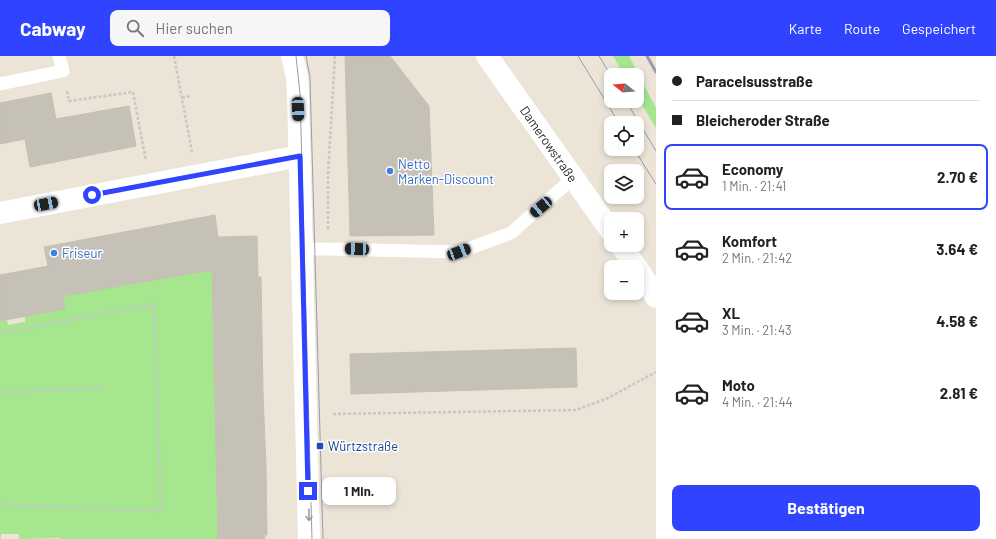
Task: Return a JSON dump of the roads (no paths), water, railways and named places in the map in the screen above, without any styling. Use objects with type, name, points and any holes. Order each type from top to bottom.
[{"type":"street","points":[[292,56],[297,77],[300,156],[309,539]]},
{"type":"street","name":"Damerowstraße","points":[[487,56],[604,221]]},
{"type":"street","points":[[0,212],[300,156]]},
{"type":"street","points":[[644,279],[656,297]]},
{"type":"lane","points":[[0,84],[63,71],[60,56]]},
{"type":"lane","points":[[302,249],[459,252],[511,233],[573,178]]},
{"type":"tram line","points":[[296,56],[300,94],[312,539]]},
{"type":"tram line","points":[[306,56],[310,77],[323,539]]},
{"type":"tram line","points":[[578,56],[615,116]]},
{"type":"tram line","points":[[599,56],[606,68]]},
{"type":"tram line","points":[[630,108],[656,151]]},
{"type":"tram line","points":[[638,156],[656,184]]},
{"type":"railway","points":[[647,56],[656,72]]},
{"type":"place","name":"Netto Marken-Discount","points":[[390,171]]},
{"type":"place","name":"Friseur","points":[[54,253]]},
{"type":"place","name":"Würtzstraße","points":[[320,446]]}]
